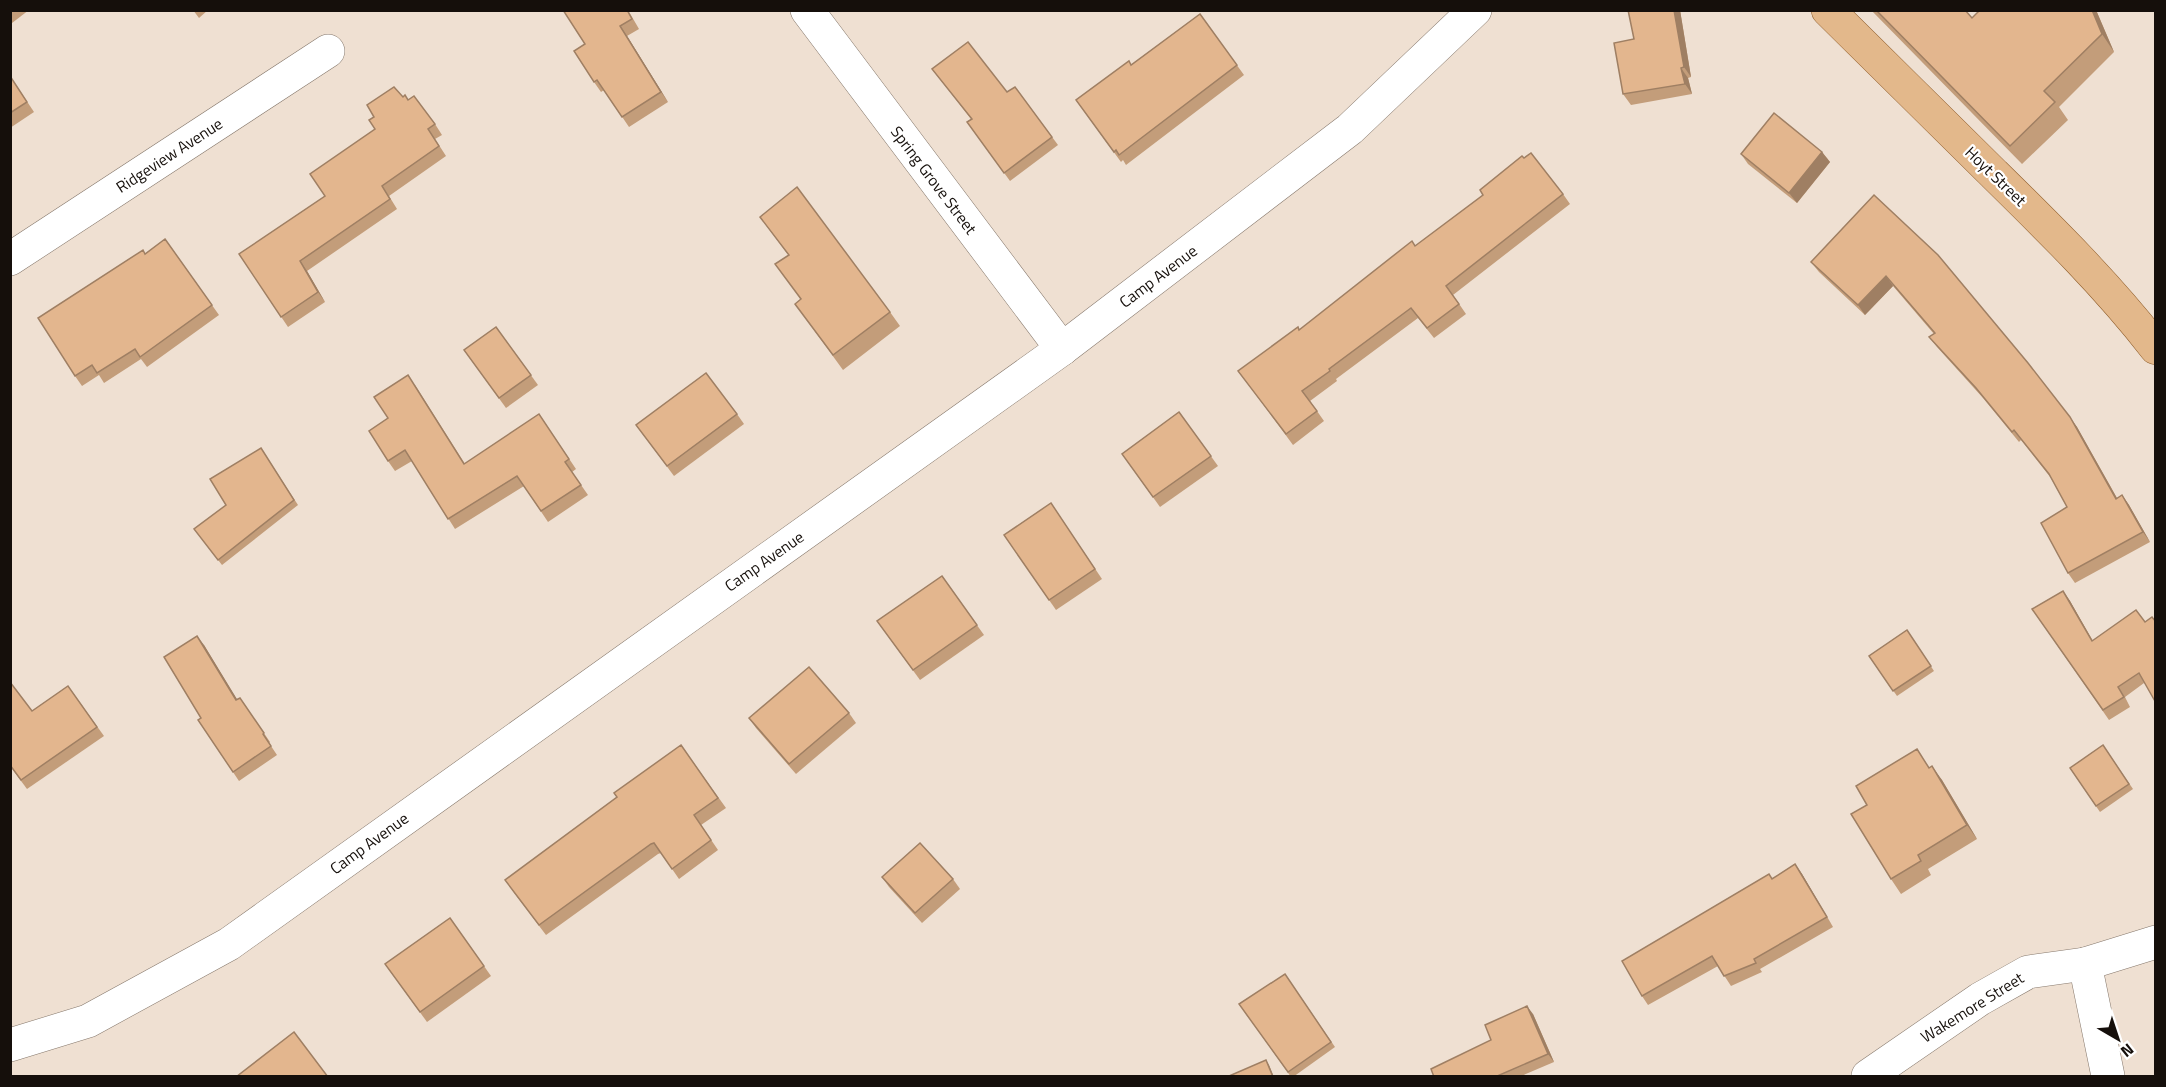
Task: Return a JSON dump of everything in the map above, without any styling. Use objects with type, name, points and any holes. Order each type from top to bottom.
[{"type":"main road","name":"Hoyt Street","points":[[1828,10],[2089,269],[2156,348]]},
{"type":"street","name":"Spring Grove Street","points":[[807,10],[1062,349]]},
{"type":"street","name":"Camp Avenue","points":[[10,1045],[88,1021],[229,944],[1062,349],[1350,129],[1475,10]]},
{"type":"street","name":"Ridgeview Avenue","points":[[10,259],[328,51]]},
{"type":"street","name":"Wakemore Street","points":[[1868,1077],[1971,1005],[2028,972],[2085,964],[2156,942]]},
{"type":"street","points":[[2085,964],[2108,1077]]},
{"type":"building","points":[[563,10],[627,10],[632,19],[620,26],[661,92],[622,117],[597,80],[594,82],[574,51],[585,44]]},
{"type":"building","points":[[1628,10],[1674,10],[1685,84],[1623,94],[1614,43],[1634,39]]},
{"type":"building","points":[[1876,10],[1965,10],[1972,18],[1980,10],[2092,10],[2102,34],[2044,91],[2055,102],[2010,146]]},
{"type":"building","points":[[1200,14],[1237,65],[1119,155],[1116,150],[1114,152],[1076,100],[1129,61],[1131,65]]},
{"type":"building","points":[[968,42],[1007,92],[1015,87],[1052,137],[1004,173],[967,122],[972,119],[932,69]]},
{"type":"building","points":[[10,76],[27,102],[10,113]]},
{"type":"building","points":[[394,87],[408,100],[414,96],[435,124],[428,129],[439,146],[382,186],[390,199],[300,261],[318,292],[281,317],[239,254],[325,196],[310,174],[375,129],[369,120],[374,117],[367,105]]},
{"type":"building","points":[[1774,113],[1822,152],[1789,193],[1741,154]]},
{"type":"building","points":[[1531,153],[1563,194],[1446,286],[1459,304],[1427,328],[1411,308],[1302,391],[1317,411],[1286,434],[1238,371],[1298,327],[1299,330],[1412,241],[1415,246],[1483,195],[1480,190],[1522,156],[1524,158]]},
{"type":"building","points":[[797,187],[890,312],[833,355],[795,304],[801,299],[775,264],[789,255],[760,217]]},
{"type":"building","points":[[1874,195],[1938,255],[2028,363],[2070,417],[2116,499],[2122,495],[2143,532],[2068,573],[2041,523],[2067,507],[2049,474],[2014,430],[2012,432],[1976,388],[1929,337],[1935,333],[1886,276],[1858,305],[1811,262]]},
{"type":"building","points":[[165,239],[212,305],[140,357],[135,349],[97,373],[92,365],[75,376],[38,318],[143,250],[145,254]]},
{"type":"building","points":[[496,327],[531,375],[499,398],[464,350]]},
{"type":"building","points":[[706,373],[737,414],[667,466],[636,425]]},
{"type":"building","points":[[408,375],[464,464],[539,414],[569,459],[565,462],[581,485],[541,511],[517,476],[448,519],[405,450],[388,461],[369,431],[388,418],[374,397]]},
{"type":"building","points":[[1179,412],[1211,456],[1153,497],[1122,454]]},
{"type":"building","points":[[261,448],[294,500],[218,560],[194,529],[226,505],[210,479]]},
{"type":"building","points":[[1051,503],[1095,569],[1049,600],[1004,535]]},
{"type":"building","points":[[942,576],[977,625],[913,670],[877,621]]},
{"type":"building","points":[[2063,591],[2092,641],[2136,610],[2145,622],[2152,617],[2156,622],[2156,703],[2139,673],[2118,687],[2124,697],[2103,710],[2032,609]]},
{"type":"building","points":[[1907,630],[1931,666],[1893,691],[1869,656]]},
{"type":"building","points":[[197,636],[236,700],[240,698],[271,746],[233,772],[198,720],[201,718],[164,657]]},
{"type":"building","points":[[809,667],[849,713],[789,764],[749,718]]},
{"type":"building","points":[[10,682],[32,711],[68,686],[97,727],[21,780],[10,765]]},
{"type":"building","points":[[681,745],[718,798],[694,815],[711,840],[672,869],[654,843],[651,844],[539,925],[505,880],[617,797],[614,793]]},
{"type":"building","points":[[2103,745],[2129,784],[2096,806],[2070,768]]},
{"type":"building","points":[[1917,749],[1929,768],[1932,766],[1967,825],[1918,855],[1921,861],[1891,879],[1851,814],[1867,805],[1856,786]]},
{"type":"building","points":[[920,843],[953,879],[915,913],[882,877]]},
{"type":"building","points":[[1795,864],[1827,917],[1754,959],[1756,963],[1724,976],[1712,956],[1642,996],[1622,961],[1769,874],[1772,879]]},
{"type":"building","points":[[450,918],[484,966],[420,1012],[385,964]]},
{"type":"building","points":[[1285,974],[1331,1042],[1288,1072],[1239,1004]]},
{"type":"building","points":[[1527,1006],[1548,1054],[1495,1077],[1434,1077],[1431,1069],[1491,1040],[1485,1025]]},
{"type":"building","points":[[294,1032],[328,1077],[236,1077]]},
{"type":"building","points":[[1266,1060],[1273,1077],[1229,1077],[1229,1076]]}]
